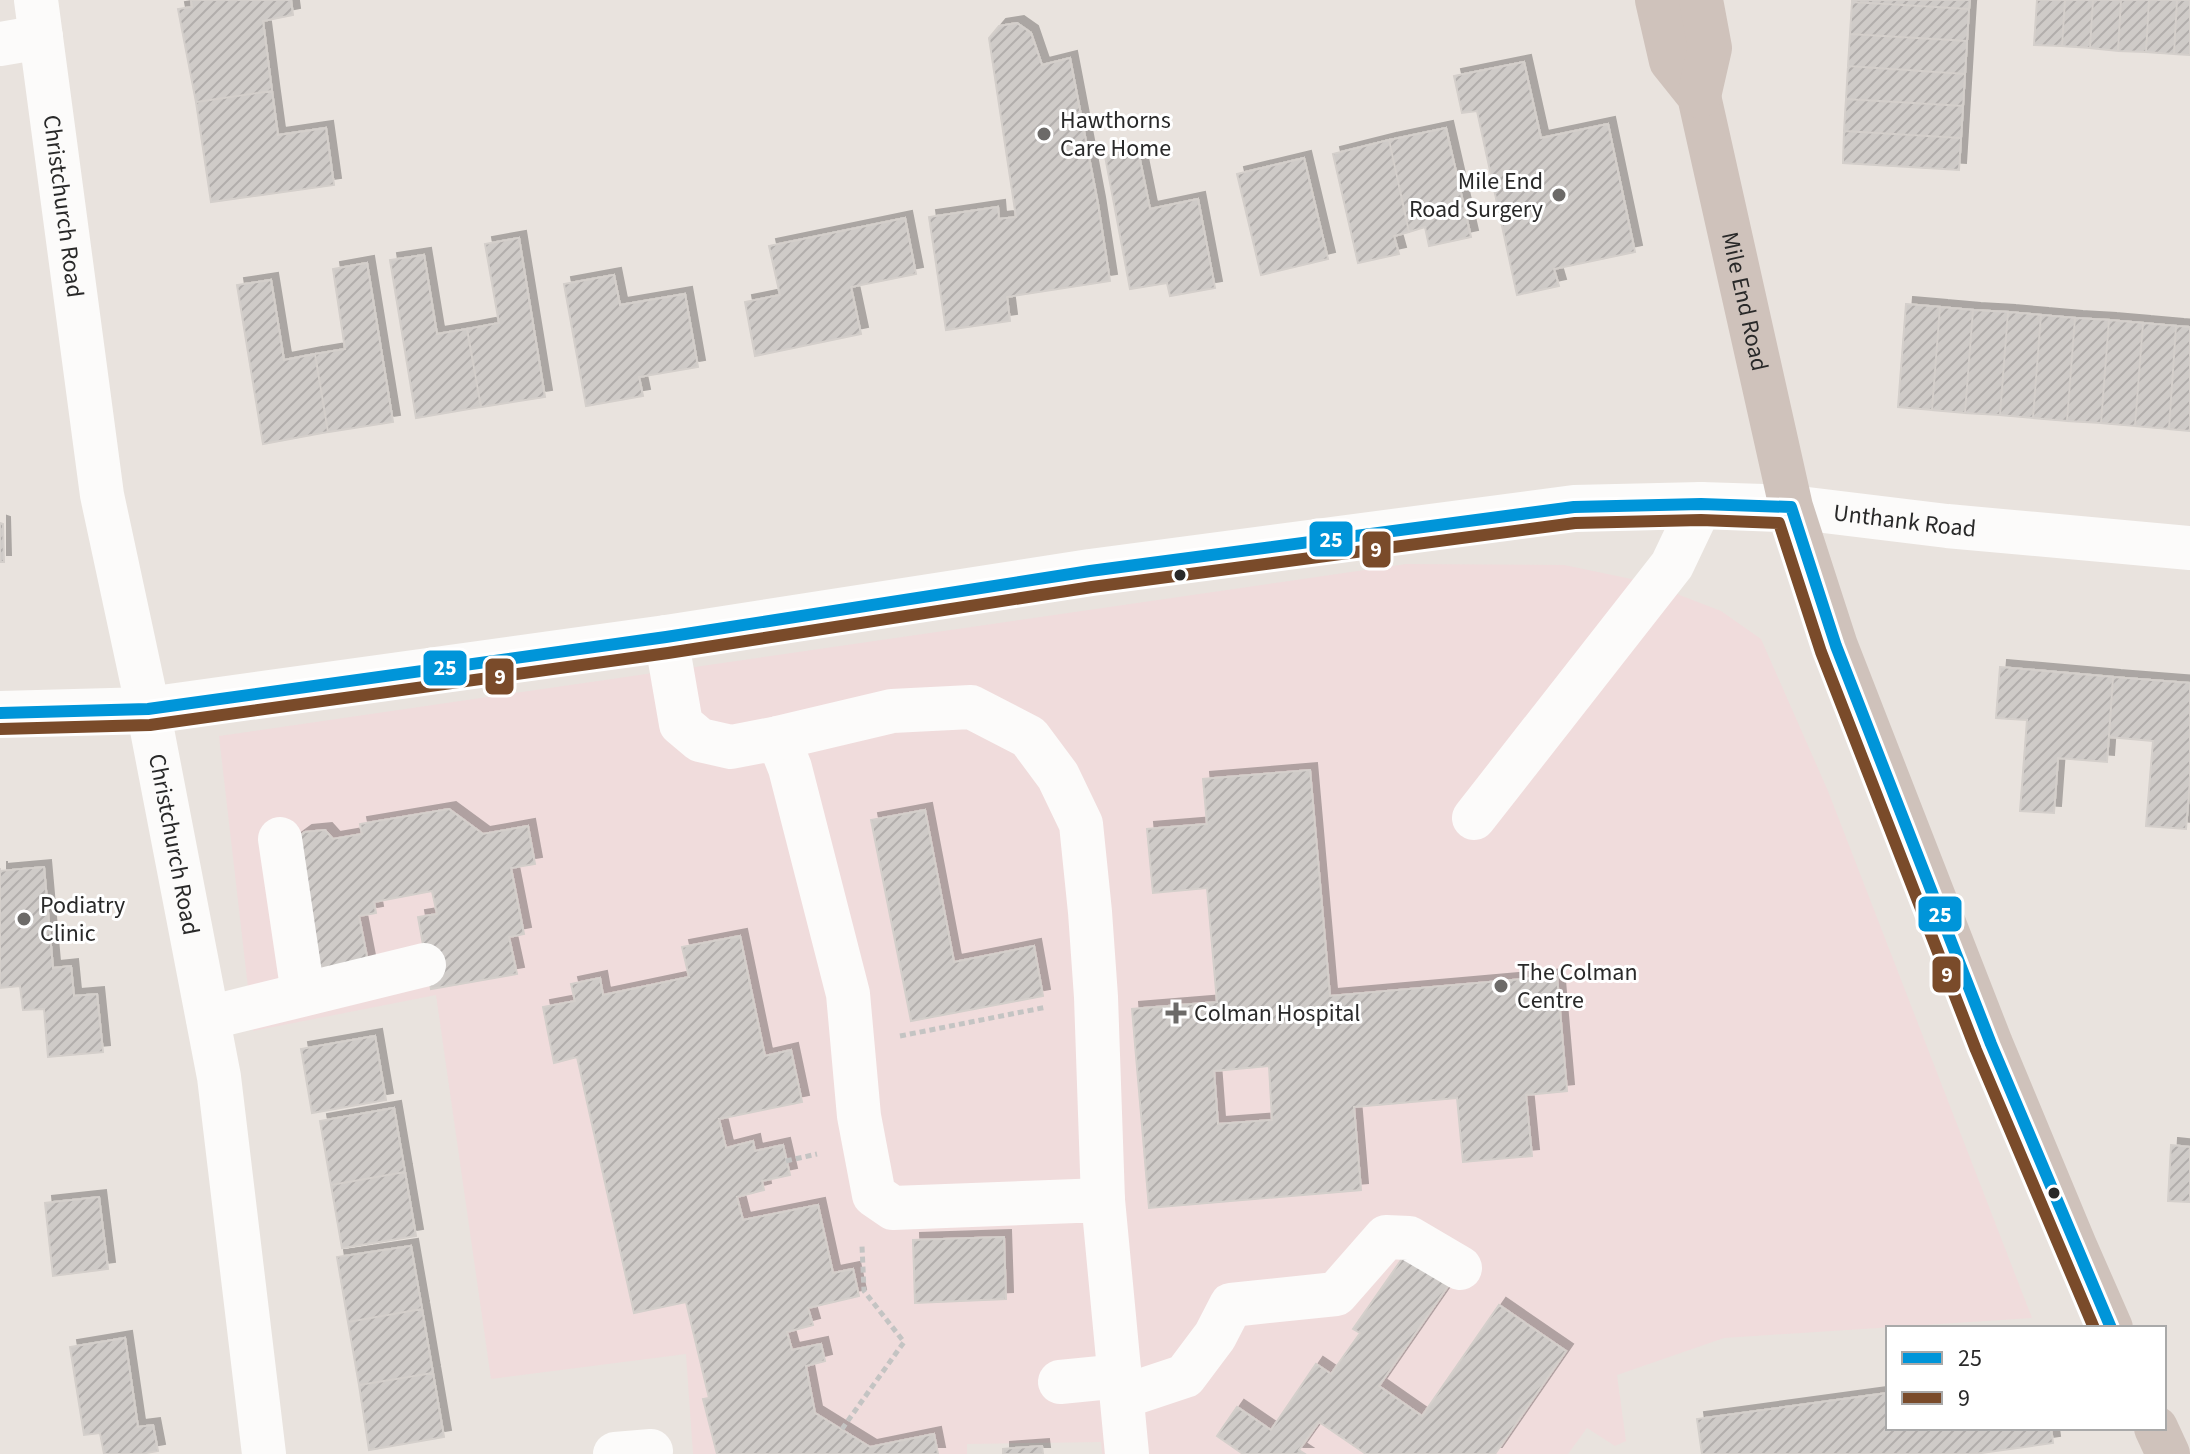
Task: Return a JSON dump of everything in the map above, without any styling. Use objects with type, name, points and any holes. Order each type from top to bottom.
[{"type":"highway","name":"Mile End Road","points":[[1657,0],[1671,61],[1699,96]]},
{"type":"highway","name":"Mile End Road","points":[[1701,0],[1710,48],[1699,96],[1791,507],[1836,646],[1991,1044],[2110,1326]]},
{"type":"highway","points":[[2157,1430],[2168,1454]]},
{"type":"street","name":"Christchurch Road","points":[[26,27],[102,495],[148,709],[219,1077],[264,1454]]},
{"type":"street","name":"Unthank Road","points":[[0,713],[148,709],[666,637],[1090,571],[1574,507],[1701,504],[1791,507],[1947,526],[2190,548]]},
{"type":"street","points":[[1474,818],[1672,565],[1701,504]]},
{"type":"street","points":[[666,637],[681,724],[700,740],[731,747],[892,711],[971,707],[1029,737],[1058,776],[1081,824],[1090,912],[1103,1200],[1127,1454]]},
{"type":"street","points":[[778,738],[790,768],[848,994],[859,1116],[874,1195],[893,1208],[1103,1200]]},
{"type":"street","points":[[280,839],[303,994]]},
{"type":"street","points":[[208,1018],[424,965]]},
{"type":"street","points":[[1060,1382],[1122,1387],[1185,1376],[1215,1336],[1231,1305],[1336,1294],[1386,1237],[1409,1238],[1460,1268]]},
{"type":"path","points":[[852,1045],[1096,997]]},
{"type":"path","points":[[842,1429],[904,1342],[864,1291],[861,1235],[893,1208]]},
{"type":"shaded area","name":"Colman Hospital","points":[[1406,564],[1564,565],[1646,582],[1721,611],[1761,639],[1828,791],[2032,1318],[1724,1338],[1617,1375],[1626,1441],[1615,1446],[1587,1428],[1568,1454],[1102,1454],[1101,1442],[967,1444],[967,1454],[693,1454],[686,1354],[491,1379],[436,995],[253,1031],[219,736]]},
{"type":"building","points":[[191,0],[291,0],[293,15],[263,21],[272,91],[196,102],[178,9],[192,7]]},
{"type":"building","points":[[1852,0],[1970,0],[1969,9]]},
{"type":"building","points":[[2037,0],[2065,0],[2062,46],[2034,45]]},
{"type":"building","points":[[2065,0],[2093,0],[2090,48],[2062,46]]},
{"type":"building","points":[[2093,0],[2121,0],[2118,51],[2090,48]]},
{"type":"building","points":[[2121,0],[2149,0],[2146,52],[2118,51]]},
{"type":"building","points":[[2149,0],[2177,0],[2174,54],[2146,52]]},
{"type":"building","points":[[2177,0],[2190,0],[2190,55],[2174,54]]},
{"type":"building","points":[[1852,2],[1969,9],[1967,41],[1850,34]]},
{"type":"building","name":"Hawthorns Care Home","points":[[1017,23],[1031,33],[1042,65],[1070,58],[1110,281],[1007,297],[1010,321],[946,330],[929,217],[998,207],[999,219],[1016,217],[989,38],[999,26]]},
{"type":"building","points":[[1850,34],[1967,41],[1965,74],[1848,66]]},
{"type":"building","name":"Mile End Road Surgery","points":[[1524,62],[1541,138],[1608,124],[1635,252],[1554,269],[1559,286],[1517,295],[1477,111],[1462,113],[1454,76]]},
{"type":"building","points":[[1848,66],[1965,74],[1963,106],[1846,99]]},
{"type":"building","points":[[272,91],[278,135],[326,128],[334,185],[211,202],[196,102]]},
{"type":"building","points":[[1846,99],[1963,106],[1961,138],[1844,131]]},
{"type":"building","points":[[1446,128],[1471,237],[1429,246],[1425,227],[1409,232],[1389,140]]},
{"type":"building","points":[[1844,131],[1961,138],[1959,170],[1843,163]]},
{"type":"building","points":[[1389,140],[1409,232],[1394,236],[1399,254],[1358,263],[1333,154]]},
{"type":"building","points":[[1138,150],[1150,209],[1198,199],[1215,288],[1170,296],[1167,283],[1130,289],[1105,156]]},
{"type":"building","points":[[1304,158],[1328,259],[1261,275],[1237,174]]},
{"type":"building","points":[[905,218],[916,274],[851,287],[861,334],[755,356],[745,302],[780,295],[769,246]]},
{"type":"building","points":[[519,238],[545,397],[481,407],[467,329],[499,323],[485,244]]},
{"type":"building","points":[[424,255],[437,334],[467,329],[481,407],[416,418],[390,260]]},
{"type":"building","points":[[367,263],[393,422],[328,432],[315,354],[345,349],[333,269]]},
{"type":"building","points":[[614,275],[620,305],[685,294],[698,367],[639,377],[643,396],[586,406],[564,284]]},
{"type":"building","points":[[271,280],[284,360],[315,354],[328,432],[263,444],[237,285]]},
{"type":"building","points":[[1906,304],[1940,307],[1932,410],[1898,407]]},
{"type":"building","points":[[1940,307],[1973,310],[1965,413],[1932,410]]},
{"type":"building","points":[[1973,310],[2008,312],[2000,415],[1965,413]]},
{"type":"building","points":[[2008,312],[2041,315],[2033,418],[2000,415]]},
{"type":"building","points":[[2041,315],[2075,318],[2067,421],[2033,418]]},
{"type":"building","points":[[2075,318],[2109,320],[2101,423],[2067,421]]},
{"type":"building","points":[[2109,320],[2143,323],[2135,426],[2101,423]]},
{"type":"building","points":[[2143,323],[2176,326],[2169,429],[2135,426]]},
{"type":"building","points":[[2176,326],[2190,327],[2190,431],[2169,429]]},
{"type":"building","points":[[0,523],[3,524],[4,562],[0,562]]},
{"type":"building","points":[[2000,667],[2113,677],[2107,762],[2058,758],[2054,813],[2020,811],[2027,720],[1996,718]]},
{"type":"building","points":[[2113,677],[2190,683],[2190,780],[2186,829],[2146,826],[2153,741],[2109,737]]},
{"type":"building","name":"The Colman Centre","points":[[1310,770],[1330,996],[1557,976],[1567,1091],[1526,1095],[1532,1156],[1463,1162],[1457,1098],[1354,1107],[1361,1190],[1149,1208],[1132,1009],[1217,1002],[1207,888],[1153,893],[1147,829],[1207,824],[1203,779]],"holes":[[[1269,1066],[1272,1120],[1218,1124],[1214,1071]]]},
{"type":"building","points":[[449,809],[483,834],[528,826],[535,864],[511,868],[524,934],[509,937],[517,974],[431,989],[418,917],[437,914],[432,891],[374,902],[376,913],[359,916],[368,962],[314,972],[290,843],[305,832],[325,830],[333,839],[362,834],[360,824]]},
{"type":"building","points":[[925,810],[954,962],[1034,946],[1043,996],[911,1021],[871,820]]},
{"type":"building","name":"Podiatry Clinic","points":[[44,867],[53,968],[71,966],[74,996],[97,994],[103,1052],[48,1057],[44,1009],[23,1010],[20,986],[0,988],[0,871]]},
{"type":"building","points":[[740,936],[765,1056],[791,1050],[802,1102],[719,1119],[726,1148],[753,1141],[755,1151],[783,1145],[790,1175],[762,1181],[764,1190],[737,1197],[743,1220],[818,1205],[833,1273],[853,1269],[859,1296],[808,1308],[813,1325],[787,1332],[792,1350],[821,1344],[825,1361],[806,1366],[815,1413],[870,1447],[934,1434],[938,1454],[717,1454],[703,1399],[709,1398],[686,1302],[634,1313],[577,1057],[554,1063],[543,1007],[575,1001],[571,984],[600,978],[603,995],[689,977],[682,947]]},
{"type":"building","points":[[375,1036],[386,1100],[312,1113],[301,1049]]},
{"type":"building","points":[[394,1108],[405,1172],[331,1185],[320,1121]]},
{"type":"building","points":[[2171,1145],[2190,1147],[2190,1202],[2168,1201]]},
{"type":"building","points":[[405,1172],[416,1236],[342,1248],[331,1185]]},
{"type":"building","points":[[99,1197],[108,1269],[53,1276],[45,1203]]},
{"type":"building","points":[[1004,1237],[1006,1299],[915,1303],[913,1240]]},
{"type":"building","points":[[411,1246],[422,1309],[348,1322],[337,1257]]},
{"type":"building","points":[[1404,1256],[1448,1286],[1379,1386],[1422,1416],[1499,1305],[1566,1351],[1495,1454],[1366,1454],[1319,1422],[1299,1450],[1305,1454],[1243,1454],[1217,1436],[1237,1407],[1271,1430],[1316,1364],[1331,1374],[1360,1333],[1353,1329]]},
{"type":"building","points":[[422,1309],[433,1373],[359,1385],[348,1322]]},
{"type":"building","points":[[125,1338],[138,1427],[153,1425],[158,1451],[104,1454],[100,1433],[84,1435],[70,1347]]},
{"type":"building","points":[[433,1373],[444,1437],[369,1450],[359,1385]]},
{"type":"building","points":[[1886,1393],[1886,1430],[2051,1430],[2053,1443],[1974,1454],[1702,1454],[1697,1419]]},
{"type":"building","points":[[1042,1446],[1043,1454],[1003,1454],[1003,1449]]},
{"type":"transit line","name":"25","points":[[0,713],[148,709],[666,637],[1090,571],[1574,507],[1701,504],[1791,507],[1836,646],[1991,1044],[2110,1326]]},
{"type":"transit line","name":"9","points":[[0,729],[150,725],[668,653],[1092,587],[1575,523],[1701,520],[1779,523],[1821,652],[1976,1050],[2093,1326]]},
{"type":"place","name":"Hawthorns Care Home","points":[[1044,134]]},
{"type":"place","name":"Mile End Road Surgery","points":[[1559,195]]},
{"type":"place","name":"Podiatry Clinic","points":[[24,919]]},
{"type":"place","name":"The Colman Centre","points":[[1501,986]]},
{"type":"place","name":"Colman Hospital","points":[[1176,1013]]}]
